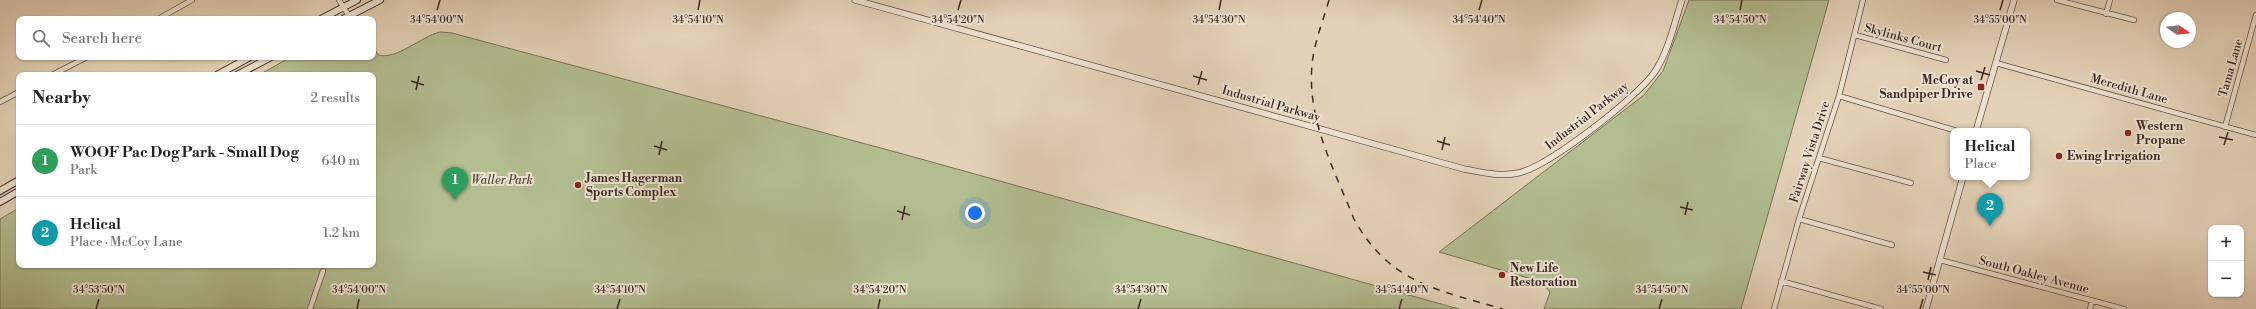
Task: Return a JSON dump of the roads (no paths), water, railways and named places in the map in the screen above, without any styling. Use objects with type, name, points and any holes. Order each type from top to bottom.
[{"type":"main road","points":[[327,16],[357,0]]},
{"type":"main road","points":[[350,16],[380,0]]},
{"type":"main road","points":[[222,72],[244,60]]},
{"type":"main road","points":[[243,72],[265,60]]},
{"type":"main road","points":[[0,190],[16,182]]},
{"type":"main road","points":[[0,202],[16,193]]},
{"type":"street","points":[[163,16],[192,0]]},
{"type":"street","points":[[340,0],[344,7],[346,16]]},
{"type":"street","name":"Industrial Parkway","points":[[855,0],[1464,169],[1492,174],[1519,173],[1548,160],[1620,106],[1644,85],[1654,72],[1664,54],[1682,0]]},
{"type":"street","name":"Fairway Vista Drive","points":[[1774,309],[1798,219],[1839,96],[1863,0]]},
{"type":"street","points":[[1977,128],[2014,0]]},
{"type":"street","points":[[2057,0],[2106,14],[2134,20]]},
{"type":"street","points":[[2106,14],[2110,0]]},
{"type":"street","name":"Tama Lane","points":[[2225,127],[2256,15]]},
{"type":"street","name":"Skylinks Court","points":[[1855,35],[1946,60]]},
{"type":"street","points":[[58,72],[81,60]]},
{"type":"street","name":"Meredith Lane","points":[[1996,63],[2256,135]]},
{"type":"street","points":[[0,102],[16,94]]},
{"type":"street","points":[[1839,96],[1950,129]]},
{"type":"street","points":[[1819,158],[1911,184]]},
{"type":"street","points":[[1926,309],[1962,180]]},
{"type":"street","points":[[1798,219],[1892,245]]},
{"type":"street","name":"South Oakley Avenue","points":[[1940,260],[2124,309]]},
{"type":"street","points":[[310,309],[323,271]]},
{"type":"street","points":[[1781,281],[1881,309]]},
{"type":"street","points":[[2090,309],[2092,301]]},
{"type":"railway","points":[[1329,0],[1313,57],[1312,85],[1314,105],[1324,144],[1354,219],[1368,240],[1383,257],[1399,271],[1417,281],[1437,289],[1503,309]]},
{"type":"place","name":"McCoy at Sandpiper Drive","points":[[1981,87]]},
{"type":"place","name":"Western Propane","points":[[2128,133]]},
{"type":"place","name":"Ewing Irrigation","points":[[2059,156]]},
{"type":"place","name":"James Hagerman Sports Complex","points":[[578,185]]},
{"type":"place","name":"WOOF Pac Dog Park - Small Dog","points":[[455,200]]},
{"type":"place","name":"Helical","points":[[1990,226]]},
{"type":"place","name":"New Life Restoration","points":[[1502,275]]},
{"type":"park label","name":"Waller Park","points":[[502,180]]}]
